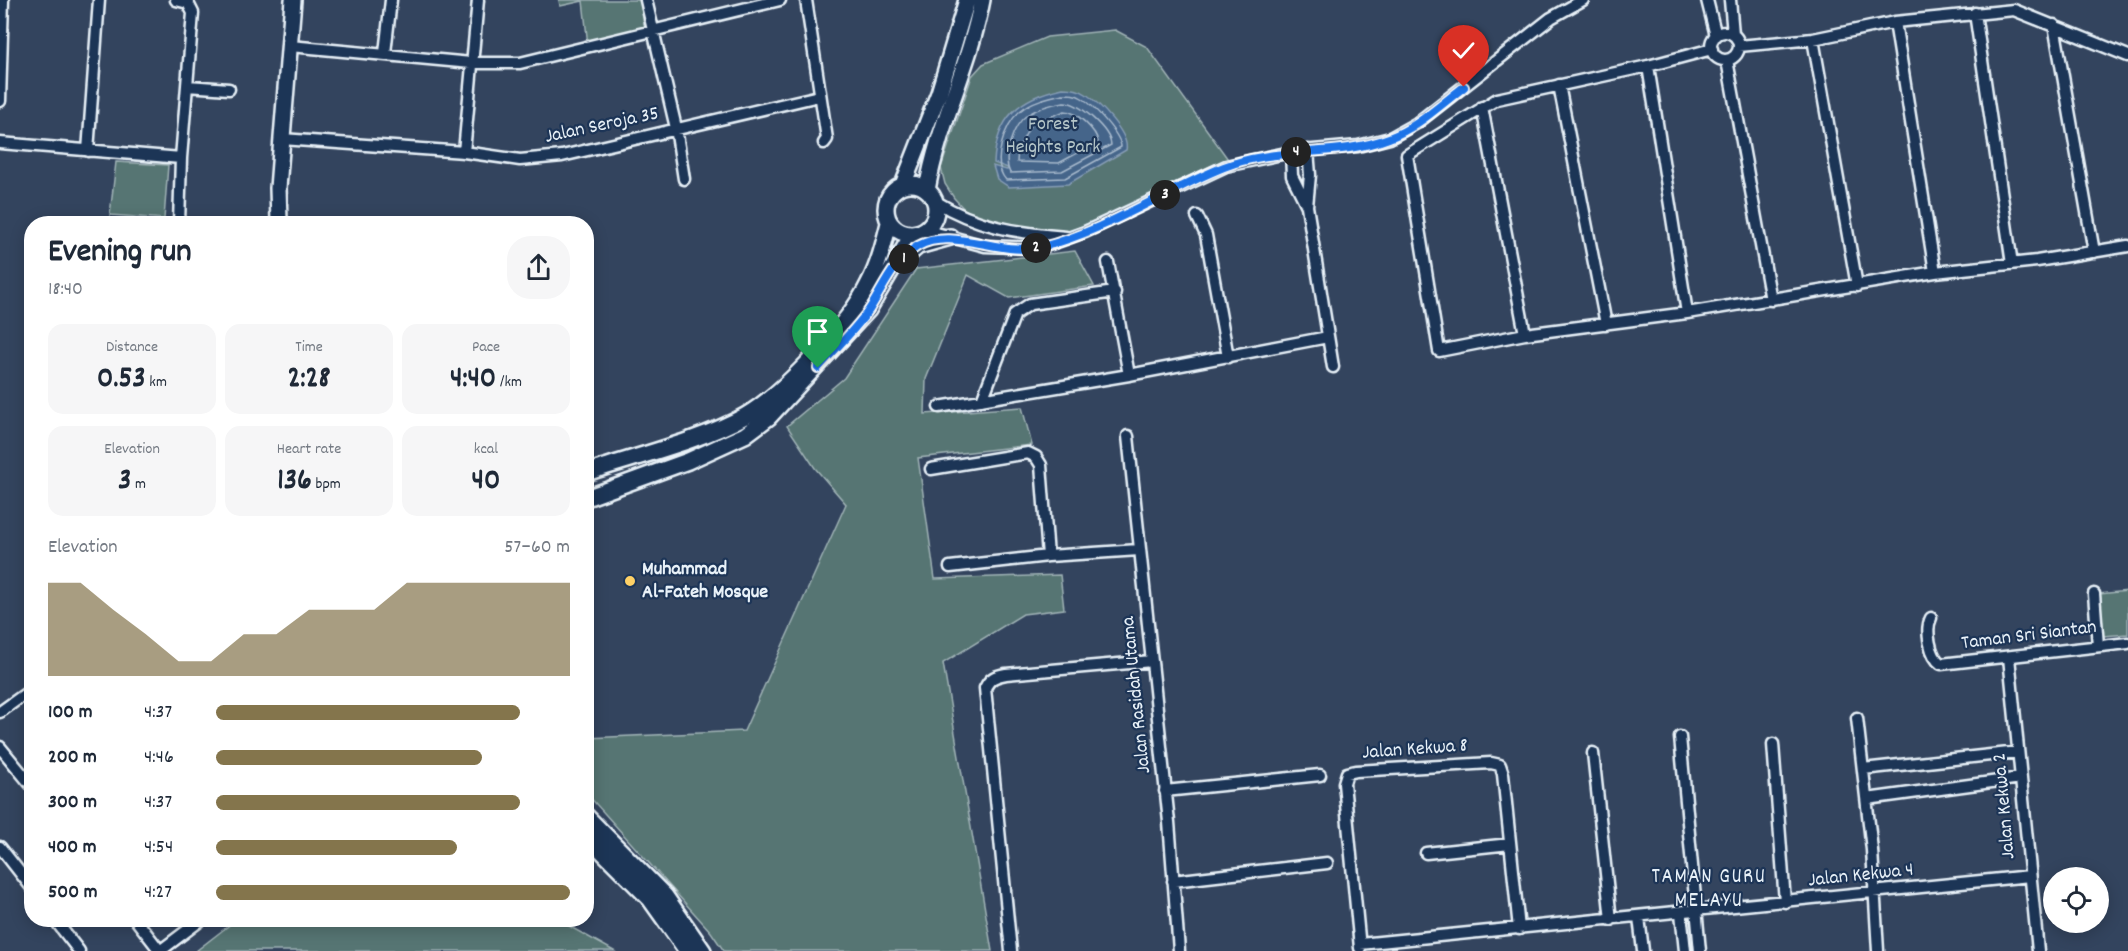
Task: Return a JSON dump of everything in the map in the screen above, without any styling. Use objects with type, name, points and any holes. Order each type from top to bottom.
[{"type":"street","points":[[0,101],[3,0]]},
{"type":"street","points":[[88,151],[99,0]]},
{"type":"street","points":[[176,0],[188,3],[192,9],[181,158],[180,216]]},
{"type":"street","points":[[279,216],[282,139],[293,0]]},
{"type":"street","points":[[385,53],[391,0]]},
{"type":"street","points":[[464,152],[478,0]]},
{"type":"street","points":[[646,0],[651,31],[676,128],[684,179]]},
{"type":"street","points":[[290,46],[385,53],[471,63],[520,63],[780,0]]},
{"type":"street","points":[[806,0],[827,139],[825,143]]},
{"type":"street","points":[[903,185],[939,93],[967,0]]},
{"type":"street","points":[[594,495],[745,435],[769,417],[863,317],[888,275],[919,233],[934,220],[931,166],[972,43],[982,0]]},
{"type":"street","points":[[889,223],[899,232],[950,237],[985,246],[1041,248],[1085,232],[1226,166],[1291,152],[1358,146],[1390,138],[1417,123],[1551,18],[1583,0]]},
{"type":"street","points":[[1707,0],[1716,36],[1712,49]]},
{"type":"street","points":[[1730,0],[1732,34],[1739,45]]},
{"type":"street","points":[[1739,45],[1813,39],[1895,22],[2014,10],[2128,56]]},
{"type":"street","points":[[1975,13],[2012,264]]},
{"type":"street","points":[[1895,22],[1935,272]]},
{"type":"street","points":[[2054,25],[2094,252]]},
{"type":"street","points":[[1716,36],[1724,32],[1732,34]]},
{"type":"street","points":[[1813,39],[1857,286]]},
{"type":"street","points":[[1712,49],[1719,58],[1727,60],[1734,56],[1739,45]]},
{"type":"street","points":[[1712,49],[1648,66],[1497,99],[1407,155],[1439,351],[1525,334],[1688,313],[1935,272],[2012,264],[2128,246]]},
{"type":"street","points":[[1727,60],[1772,300]]},
{"type":"street","points":[[1648,66],[1688,313]]},
{"type":"street","points":[[1559,85],[1606,324]]},
{"type":"street","points":[[187,86],[228,89]]},
{"type":"street","name":"Jalan Seroja 35","points":[[282,139],[464,152],[520,160],[562,156],[819,96]]},
{"type":"street","points":[[1482,107],[1525,334]]},
{"type":"street","points":[[0,143],[181,158]]},
{"type":"street","points":[[1308,150],[1310,175],[1307,206],[1333,367]]},
{"type":"street","points":[[1291,152],[1292,176],[1307,206]]},
{"type":"street","points":[[594,470],[722,427],[763,404],[787,382],[858,303],[879,261],[889,223],[886,203],[892,192],[903,185],[916,184],[956,215],[989,226],[1018,233],[1069,237]]},
{"type":"street","points":[[1197,216],[1206,235],[1228,357]]},
{"type":"street","points":[[888,275],[918,246],[950,237]]},
{"type":"street","points":[[1108,262],[1129,375]]},
{"type":"street","points":[[982,400],[1015,314],[1022,308],[1030,304],[1115,292]]},
{"type":"street","points":[[939,407],[1328,338]]},
{"type":"street","name":"Jalan Rasidah Utama","points":[[1128,436],[1166,791],[1179,951]]},
{"type":"street","points":[[931,469],[1028,453],[1036,457],[1041,465],[1048,556]]},
{"type":"street","points":[[950,567],[1048,556],[1139,550]]},
{"type":"street","points":[[2094,594],[2098,646]]},
{"type":"street","name":"Taman Sri Siantan","points":[[1931,618],[1928,624],[1935,660],[1941,664],[2128,643]]},
{"type":"street","name":"Jalan Kekwa 2","points":[[2009,657],[2037,951]]},
{"type":"street","points":[[1011,951],[986,688],[988,682],[995,676],[1006,674],[1152,661]]},
{"type":"street","points":[[0,712],[24,695]]},
{"type":"street","points":[[1857,718],[1878,951]]},
{"type":"street","points":[[1680,737],[1700,951]]},
{"type":"street","points":[[1773,744],[1785,902]]},
{"type":"street","points":[[0,747],[24,776]]},
{"type":"street","points":[[1863,769],[2018,752]]},
{"type":"street","points":[[1593,753],[1611,920]]},
{"type":"street","name":"Jalan Kekwa 8","points":[[1360,947],[1344,783],[1347,774],[1491,763],[1500,765],[1503,774],[1519,928]]},
{"type":"street","points":[[1166,791],[1320,775]]},
{"type":"street","points":[[1866,800],[2021,778]]},
{"type":"street","points":[[594,824],[665,896],[703,951]]},
{"type":"street","points":[[594,843],[650,899],[687,951]]},
{"type":"street","points":[[1426,853],[1510,844]]},
{"type":"street","points":[[0,847],[24,878]]},
{"type":"street","points":[[1173,881],[1327,863]]},
{"type":"street","name":"Jalan Kekwa 4","points":[[1360,947],[1519,928],[2030,876]]},
{"type":"street","points":[[1681,912],[1685,951]]},
{"type":"street","points":[[1639,917],[1643,951]]},
{"type":"street","points":[[60,927],[79,951]]},
{"type":"street","points":[[141,927],[160,951],[192,927]]},
{"type":"green space","points":[[559,0],[640,0],[645,31],[588,45],[583,1],[560,6]]},
{"type":"green space","name":"Forest Heights Park","points":[[1115,30],[1147,47],[1230,162],[1068,232],[1019,228],[977,216],[965,210],[945,184],[941,168],[972,76],[983,64],[1047,37]]},
{"type":"green space","points":[[116,162],[168,165],[164,216],[110,215]]},
{"type":"green space","points":[[1075,251],[1094,286],[1009,298],[968,275],[926,379],[925,414],[1022,407],[1032,445],[918,458],[935,579],[1060,575],[1064,609],[1023,614],[943,663],[992,951],[724,951],[711,932],[594,802],[594,738],[744,731],[846,504],[815,468],[787,426],[844,378],[916,269]]},
{"type":"green space","points":[[2128,591],[2128,634],[2103,636],[2099,594]]},
{"type":"green space","points":[[227,927],[571,927],[614,951],[196,951]]},
{"type":"water","points":[[1063,88],[1081,91],[1098,104],[1119,128],[1126,143],[1126,150],[1068,184],[1009,187],[997,179],[993,166],[1007,170],[1008,168],[994,163],[996,147],[1005,121],[1013,112],[1034,97]]},
{"type":"place","name":"Muhammad Al-Fateh Mosque","points":[[630,581]]},
{"type":"district","name":"TAMAN GURU MELAYU","points":[[1709,890]]},
{"type":"route","points":[[818,368],[868,310],[888,275],[918,246],[950,237],[985,246],[1041,248],[1085,232],[1226,166],[1291,152],[1358,146],[1390,138],[1417,123],[1464,87]]}]
